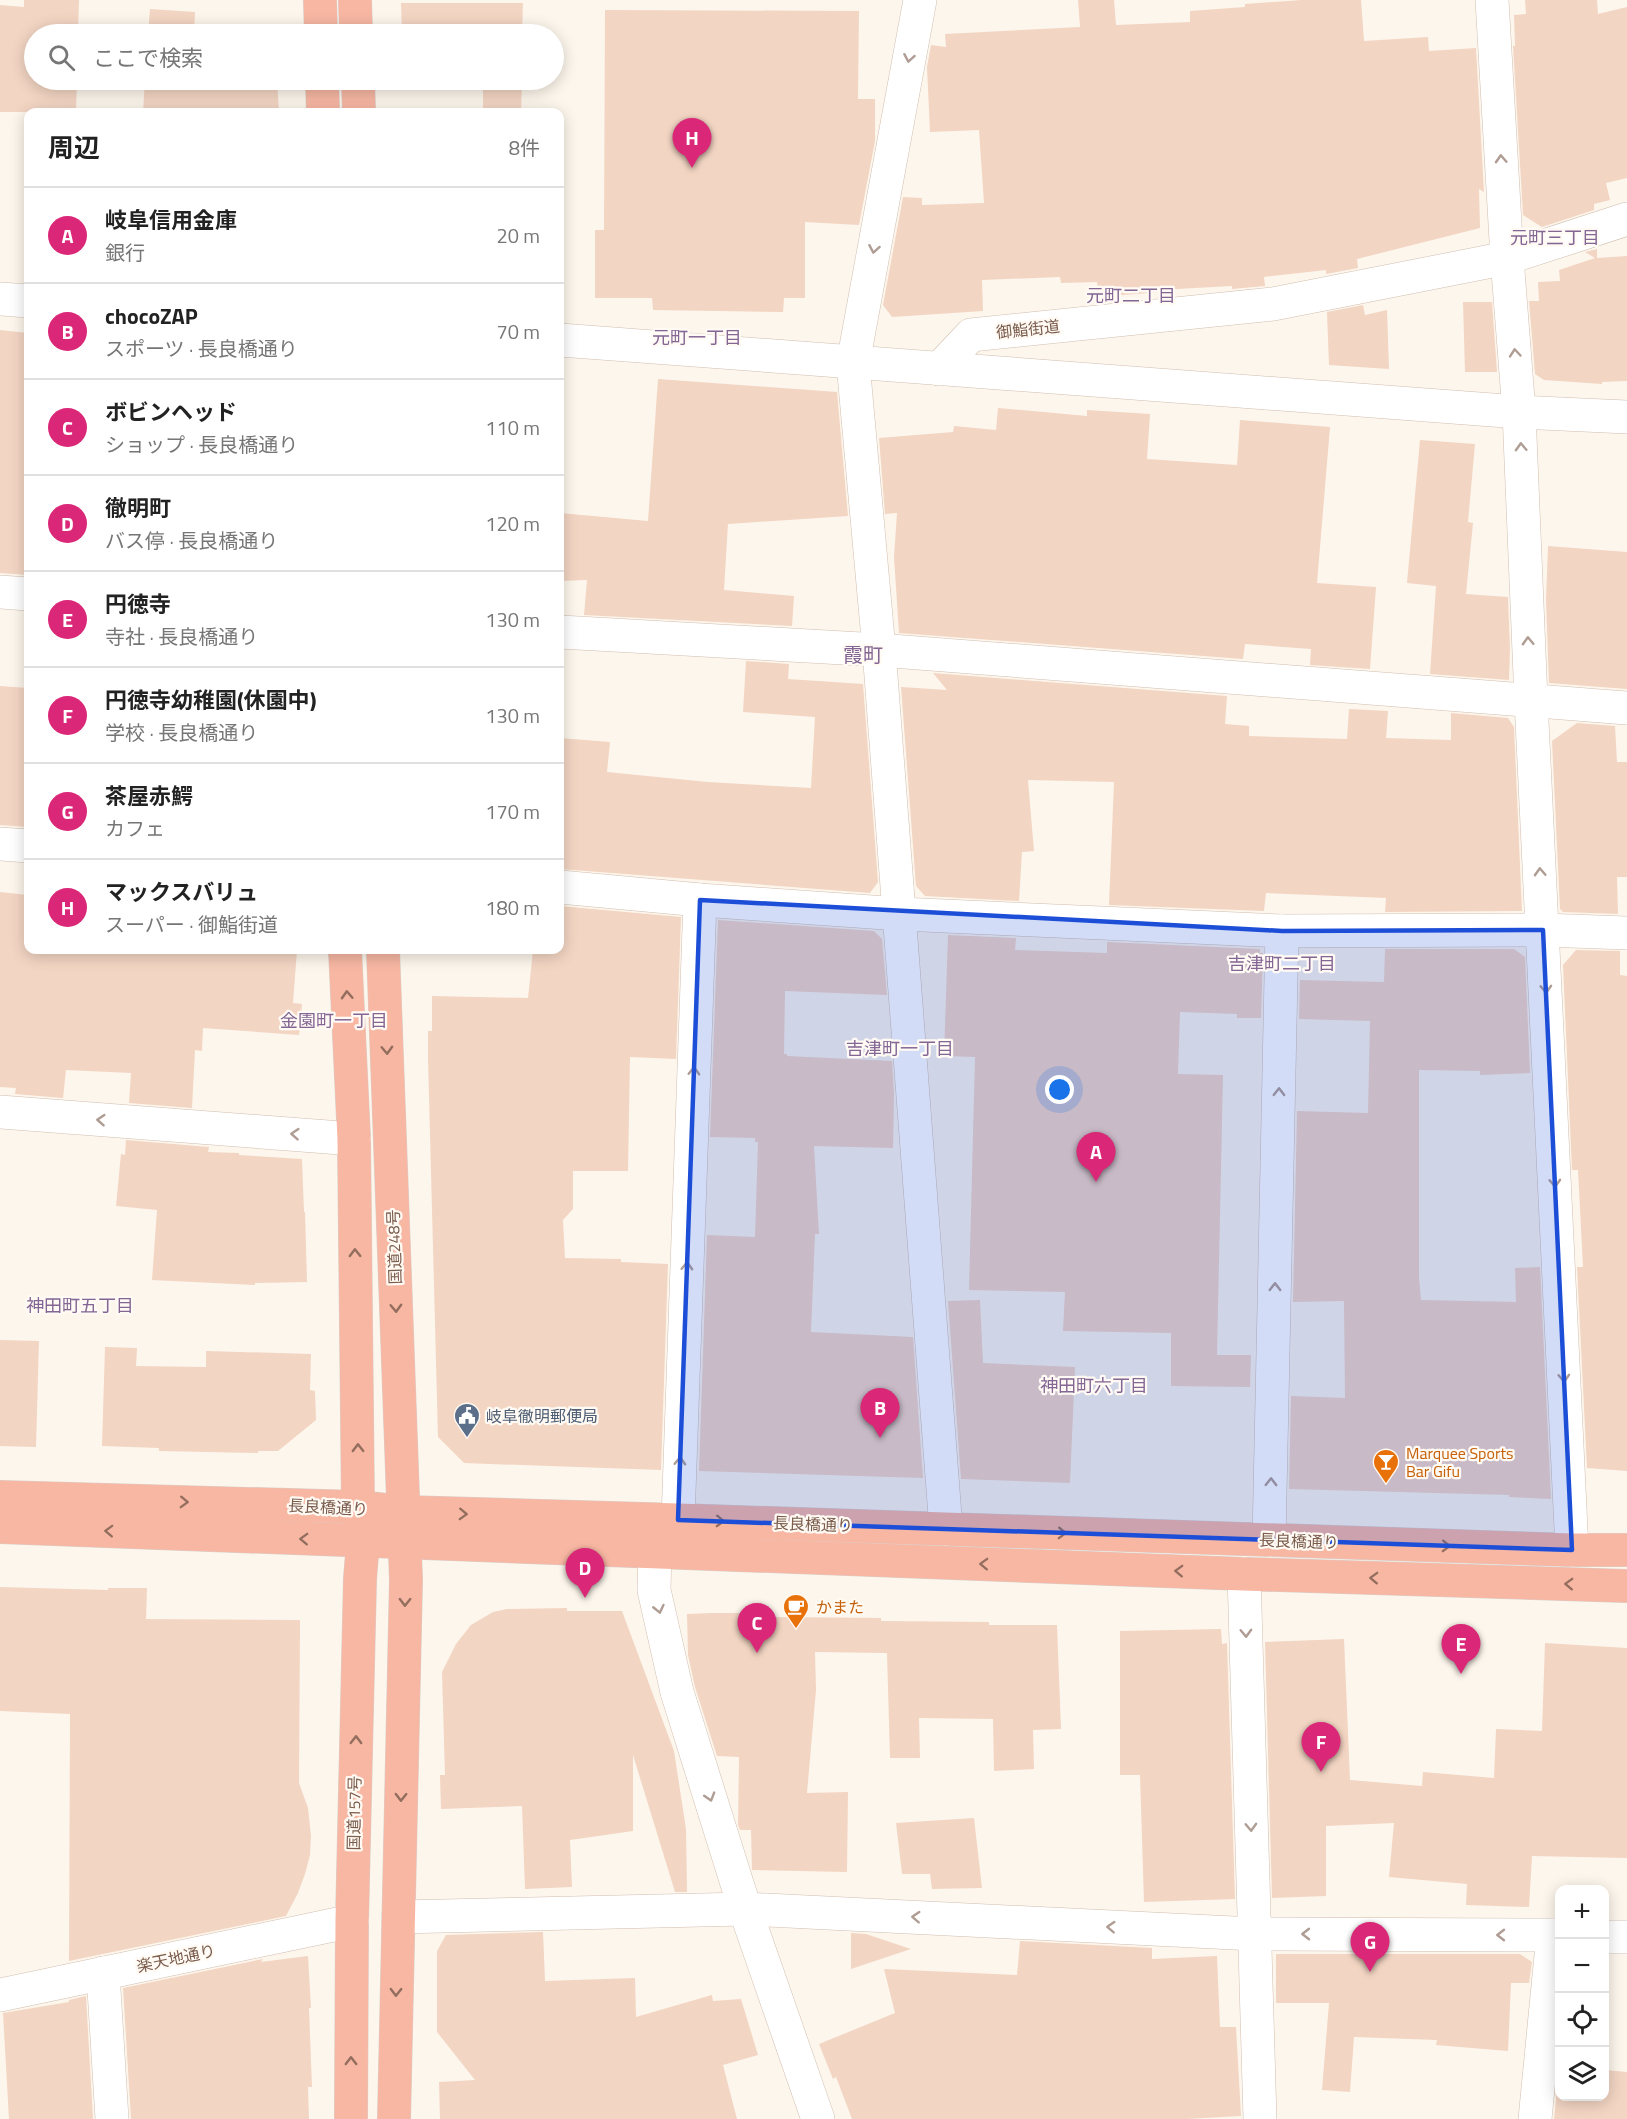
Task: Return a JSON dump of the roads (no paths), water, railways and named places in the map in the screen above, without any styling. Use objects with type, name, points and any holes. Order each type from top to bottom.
[{"type":"highway","points":[[320,0],[321,24]]},
{"type":"highway","points":[[355,0],[356,24]]},
{"type":"highway","points":[[322,90],[323,108]]},
{"type":"highway","points":[[358,90],[359,108]]},
{"type":"highway","points":[[345,954],[354,1138],[358,1507]]},
{"type":"highway","name":"国道248号","points":[[383,954],[404,1528]]},
{"type":"highway","name":"長良橋通り","points":[[0,1497],[358,1507],[404,1528],[655,1551],[1627,1586]]},
{"type":"highway","name":"国道157号","points":[[351,2119],[352,1921],[360,1579],[363,1541],[358,1507]]},
{"type":"highway","name":"長良橋通り","points":[[0,1527],[363,1541],[404,1528],[678,1520],[1627,1551]]},
{"type":"highway","points":[[394,2119],[406,1580],[404,1528]]},
{"type":"street","points":[[920,0],[853,363],[879,650],[946,1529]]},
{"type":"street","points":[[1492,0],[1507,258],[1520,412],[1531,700],[1572,1550]]},
{"type":"street","name":"御鮨街道","points":[[939,369],[971,335],[1273,304],[1507,258],[1627,219]]},
{"type":"street","points":[[0,299],[24,301]]},
{"type":"street","points":[[564,340],[1520,412],[1627,417]]},
{"type":"street","points":[[0,592],[24,594]]},
{"type":"street","points":[[564,632],[879,650],[1627,708]]},
{"type":"street","points":[[0,843],[24,846]]},
{"type":"street","points":[[564,887],[700,900],[900,914],[1282,931],[1543,930],[1627,933]]},
{"type":"street","points":[[678,1520],[700,900]]},
{"type":"street","points":[[1269,1540],[1282,931]]},
{"type":"street","points":[[0,1112],[354,1138]]},
{"type":"street","points":[[655,1551],[654,1590],[677,1692],[745,1909],[818,2119]]},
{"type":"street","points":[[1244,1574],[1260,2119]]},
{"type":"street","points":[[398,1917],[745,1909],[1254,1934],[1555,1935]]},
{"type":"street","name":"楽天地通り","points":[[0,1995],[352,1921]]},
{"type":"street","points":[[1609,1937],[1627,1937]]},
{"type":"street","points":[[1535,2119],[1556,1939]]},
{"type":"street","points":[[103,1973],[112,2119]]},
{"type":"place","name":"マックスバリュ","points":[[692,168]]},
{"type":"place","name":"岐阜信用金庫","points":[[1096,1182]]},
{"type":"place","name":"chocoZAP","points":[[880,1438]]},
{"type":"place","name":"岐阜徹明郵便局","points":[[467,1439]]},
{"type":"place","name":"Marquee Sports Bar Gifu","points":[[1386,1485]]},
{"type":"place","name":"徹明町","points":[[585,1598]]},
{"type":"place","name":"かまた","points":[[796,1630]]},
{"type":"place","name":"ボビンヘッド","points":[[757,1653]]},
{"type":"place","name":"円徳寺","points":[[1461,1674]]},
{"type":"place","name":"円徳寺幼稚園(休園中)","points":[[1321,1772]]},
{"type":"place","name":"茶屋赤鰐","points":[[1370,1972]]},
{"type":"district","name":"元町三丁目","points":[[1555,237]]},
{"type":"district","name":"元町二丁目","points":[[1131,295]]},
{"type":"district","name":"元町一丁目","points":[[697,337]]},
{"type":"district","name":"霞町","points":[[863,654]]},
{"type":"district","name":"吉津町二丁目","points":[[1282,963]]},
{"type":"district","name":"金園町一丁目","points":[[334,1020]]},
{"type":"district","name":"吉津町一丁目","points":[[900,1048]]},
{"type":"district","name":"神田町五丁目","points":[[80,1305]]},
{"type":"district","name":"神田町六丁目","points":[[1094,1385]]}]
